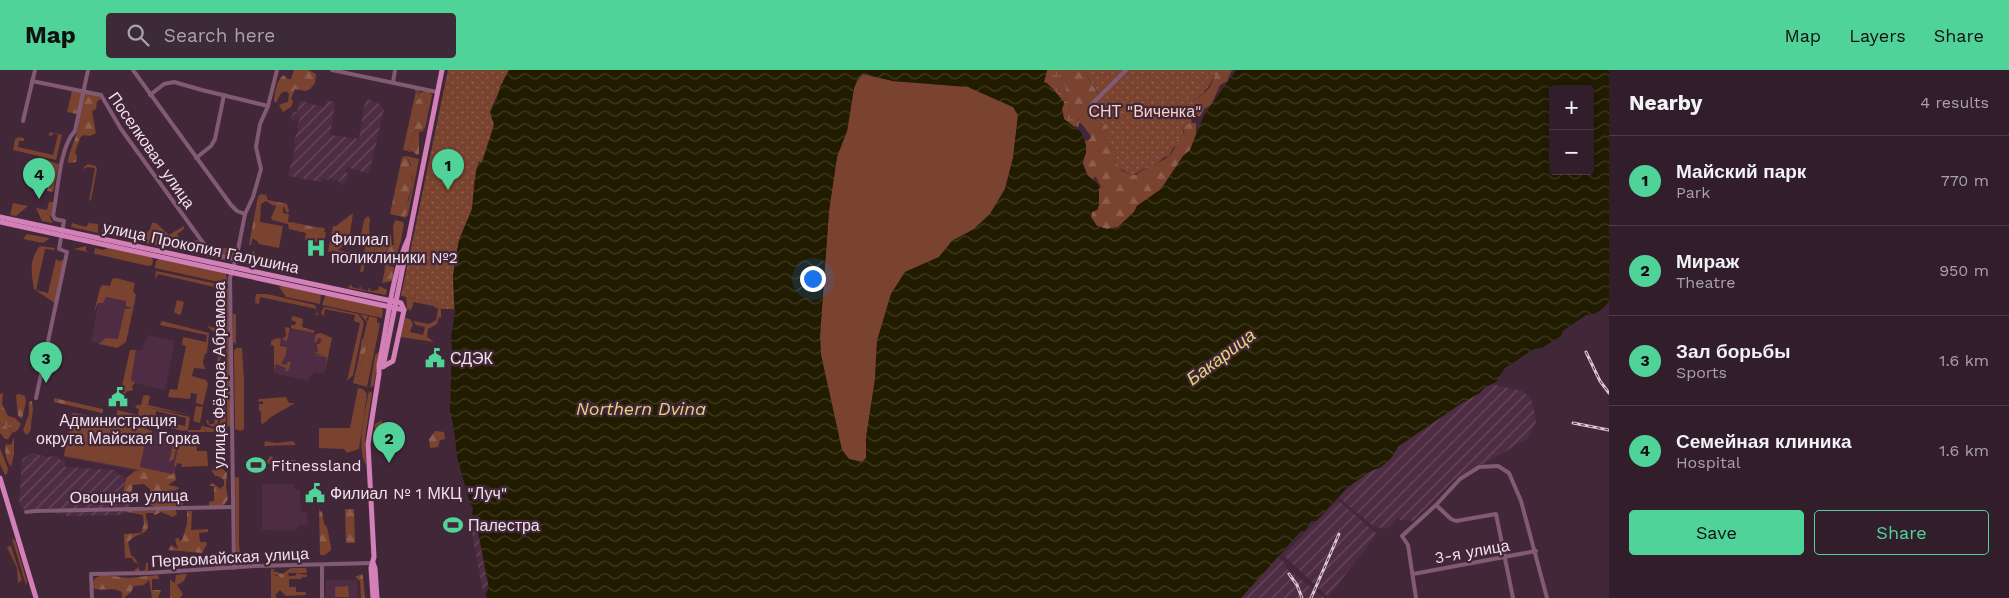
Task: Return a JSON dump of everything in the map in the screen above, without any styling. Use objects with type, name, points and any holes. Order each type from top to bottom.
[{"type":"main road","points":[[376,598],[368,444],[379,365],[407,249],[442,70]]},
{"type":"main road","name":"улица Прокопия Галушина","points":[[0,217],[62,233]]},
{"type":"main road","name":"улица Прокопия Галушина","points":[[0,222],[62,233],[393,304]]},
{"type":"main road","points":[[384,366],[393,361],[404,310],[402,304],[393,304]]},
{"type":"main road","points":[[379,374],[384,366],[393,304]]},
{"type":"main road","points":[[0,478],[36,598]]},
{"type":"main road","points":[[372,598],[371,568],[373,562]]},
{"type":"street","points":[[23,122],[35,70]]},
{"type":"street","points":[[36,398],[68,252],[59,249],[64,221],[55,219],[53,215],[62,163],[70,137],[75,131],[88,70]]},
{"type":"street","points":[[132,70],[231,206],[245,214]]},
{"type":"street","name":"улица Фёдора Абрамова","points":[[234,568],[230,278],[237,255],[245,214],[253,197],[261,169],[256,147],[260,124],[268,106],[277,70]]},
{"type":"street","points":[[332,70],[437,92]]},
{"type":"street","points":[[393,82],[396,70]]},
{"type":"street","points":[[1091,104],[1126,70]]},
{"type":"street","name":"Поселковая улица","points":[[32,81],[101,95],[121,129],[209,251],[217,255],[235,258]]},
{"type":"street","points":[[150,95],[164,84],[174,82],[268,106]]},
{"type":"street","points":[[196,158],[211,146],[215,139],[224,95]]},
{"type":"street","points":[[1416,598],[1408,545],[1402,536],[1460,479],[1479,467],[1498,466],[1509,472],[1521,500],[1536,551],[1546,598]]},
{"type":"street","points":[[1436,504],[1451,519],[1456,521],[1496,514],[1513,598]]},
{"type":"street","name":"Овощная улица","points":[[26,512],[232,508]]},
{"type":"street","name":"3-я улица","points":[[1413,574],[1536,551]]},
{"type":"street","name":"Первомайская улица","points":[[92,598],[91,574],[147,573],[261,566],[322,566],[373,562]]},
{"type":"street","points":[[322,566],[322,598]]},
{"type":"shaded area","points":[[368,99],[378,103],[384,109],[369,174],[347,167],[346,173],[349,174],[343,186],[338,180],[333,181],[333,179],[329,178],[328,180],[322,178],[321,182],[288,176],[296,144],[293,143],[299,128],[297,128],[300,118],[297,117],[296,121],[290,119],[294,112],[297,112],[300,101],[324,107],[326,100],[335,102],[330,135],[359,139],[364,106]]},
{"type":"shaded area","points":[[101,288],[136,301],[126,342],[117,348],[91,342]]},
{"type":"shaded area","points":[[291,328],[332,338],[324,374],[315,372],[309,377],[308,381],[274,373],[282,340],[287,341]]},
{"type":"shaded area","points":[[147,335],[175,341],[165,390],[135,383],[131,380],[136,350],[142,351]]},
{"type":"shaded area","points":[[1491,384],[1523,391],[1532,401],[1536,422],[1528,438],[1484,464],[1477,465],[1454,480],[1413,521],[1400,520],[1398,518],[1388,529],[1374,527],[1339,498],[1347,488],[1369,472],[1381,467],[1391,458],[1399,446]]},
{"type":"shaded area","points":[[72,412],[105,418],[105,421],[146,430],[185,436],[173,478],[63,457]]},
{"type":"shaded area","points":[[33,453],[47,457],[56,456],[61,460],[65,460],[65,467],[114,470],[118,475],[125,476],[124,495],[129,501],[130,512],[121,515],[66,516],[66,514],[57,514],[57,508],[26,511],[19,504],[22,459]]},
{"type":"shaded area","points":[[262,484],[294,484],[295,489],[300,490],[301,511],[307,512],[308,525],[299,525],[298,529],[291,531],[262,530]]},
{"type":"shaded area","points":[[1338,500],[1377,534],[1328,597],[1283,555]]},
{"type":"shaded area","points":[[476,526],[488,585],[483,592],[471,527]]},
{"type":"shaded area","points":[[1278,557],[1283,561],[1287,569],[1325,598],[1238,598]]},
{"type":"shaded area","points":[[326,580],[357,580],[358,598],[325,598]]},
{"type":"green space","points":[[294,70],[308,70],[316,74],[315,83],[310,89],[305,91],[295,89],[291,98],[293,102],[291,107],[283,112],[279,105],[288,102],[289,94],[286,91],[281,93],[276,103],[274,101],[276,87],[284,75],[291,79]]},
{"type":"green space","points":[[448,70],[509,70],[492,106],[491,116],[494,122],[492,136],[474,182],[472,209],[459,240],[453,276],[454,309],[440,309],[435,302],[401,296]]},
{"type":"green space","points":[[1047,70],[1065,70],[1068,74],[1077,72],[1072,78],[1064,77],[1062,81],[1066,86],[1065,97],[1069,103],[1070,114],[1074,116],[1075,128],[1064,119],[1062,109],[1064,105],[1061,99],[1044,82]]},
{"type":"green space","points":[[1066,70],[1084,70],[1099,96],[1088,114],[1089,117],[1108,126],[1107,143],[1116,154],[1121,170],[1130,175],[1136,175],[1169,156],[1177,146],[1177,139],[1184,139],[1185,135],[1182,127],[1188,123],[1196,123],[1196,135],[1190,150],[1183,156],[1169,179],[1160,190],[1137,206],[1134,212],[1118,227],[1107,229],[1097,226],[1091,217],[1092,212],[1098,209],[1099,189],[1101,187],[1096,177],[1094,177],[1094,180],[1088,176],[1083,163],[1086,152],[1084,142],[1090,139],[1091,136],[1081,123],[1079,123],[1078,127],[1074,125],[1074,117],[1070,115],[1069,103],[1065,97],[1066,86],[1062,81],[1069,74],[1066,73]]},
{"type":"green space","name":"СНТ \"Виченка\"","points":[[1084,70],[1211,70],[1215,75],[1206,89],[1186,106],[1192,122],[1182,127],[1186,139],[1177,140],[1177,146],[1173,148],[1169,156],[1154,166],[1143,169],[1132,176],[1118,167],[1116,154],[1107,143],[1108,126],[1088,115],[1091,109],[1090,104],[1099,95]]},
{"type":"green space","points":[[1211,70],[1232,70],[1227,81],[1220,85],[1211,105],[1204,109],[1200,116],[1193,117],[1186,111],[1186,106],[1209,88],[1215,76]]},
{"type":"green space","points":[[863,74],[893,81],[968,87],[1013,107],[1018,115],[1013,158],[1005,189],[990,214],[974,229],[952,241],[939,257],[905,272],[891,294],[877,341],[875,379],[866,438],[866,458],[862,462],[849,459],[842,450],[821,355],[820,336],[829,211],[837,156],[847,131],[854,88]]},
{"type":"green space","points":[[415,89],[419,90],[420,93],[425,91],[427,107],[424,127],[419,132],[419,154],[417,155],[412,151],[408,152],[410,146],[414,148],[418,131],[416,129],[413,142],[410,144],[415,123],[413,114],[414,104],[420,97]]},
{"type":"green space","points":[[72,91],[99,96],[101,99],[97,101],[96,109],[92,111],[96,133],[90,136],[83,135],[80,138],[75,152],[77,156],[76,162],[68,163],[78,126],[77,114],[67,112]]},
{"type":"green space","points":[[416,91],[420,97],[414,104],[415,123],[410,144],[413,142],[416,129],[418,131],[414,149],[410,146],[408,151],[403,150]]},
{"type":"green space","points":[[425,91],[429,91],[432,95],[425,128],[422,132],[420,131],[424,127],[427,109]]},
{"type":"green space","points":[[51,132],[62,135],[56,160],[13,150],[15,139],[19,137],[24,138],[24,141],[19,141],[18,147],[53,155],[58,135],[53,133],[52,136],[48,135]]},
{"type":"green space","points":[[407,156],[419,159],[408,215],[405,218],[403,217],[413,184],[413,171]]},
{"type":"green space","points":[[407,156],[410,166],[414,170],[411,176],[413,184],[406,214],[403,217],[390,214],[402,157]]},
{"type":"green space","points":[[46,160],[59,164],[53,192],[47,191],[54,167],[46,165],[43,161]]},
{"type":"green space","points":[[88,164],[96,166],[97,169],[91,200],[89,201],[95,168],[88,167],[83,169]]},
{"type":"green space","points":[[261,194],[266,195],[268,200],[287,204],[289,211],[287,213],[284,207],[272,205],[266,201],[261,204],[265,199],[261,199],[251,245],[249,245],[258,197]]},
{"type":"green space","points":[[261,199],[265,199],[261,204],[260,222],[283,226],[279,248],[259,244],[252,238]]},
{"type":"green space","points":[[49,202],[54,202],[50,217],[53,223],[42,221],[36,208],[47,210]]},
{"type":"green space","points":[[13,203],[28,206],[16,216],[10,215]]},
{"type":"green space","points":[[277,204],[283,204],[283,213],[289,214],[288,222],[290,222],[290,227],[317,232],[322,235],[324,234],[320,227],[325,228],[324,244],[305,240],[306,233],[289,229],[288,224],[272,220],[271,218]]},
{"type":"green space","points":[[353,213],[349,240],[344,242],[338,250],[350,253],[349,256],[332,250],[331,252],[328,251],[333,226],[336,226]]},
{"type":"green space","points":[[368,216],[370,219],[370,236],[391,235],[392,245],[387,245],[385,256],[383,257],[383,249],[379,247],[377,249],[376,247],[380,241],[373,241],[375,248],[373,252],[375,255],[378,253],[377,261],[386,263],[384,274],[385,264],[366,260],[363,272],[360,272],[366,242],[360,240],[364,220]]},
{"type":"green space","points":[[395,220],[404,224],[401,241],[394,245],[393,227]]},
{"type":"green space","points":[[291,222],[296,223],[299,227],[305,225],[321,228],[324,235],[289,227]]},
{"type":"green space","points":[[72,223],[86,227],[89,223],[98,224],[98,233],[71,227]]},
{"type":"green space","points":[[152,223],[156,223],[169,235],[184,226],[184,229],[177,234],[180,240],[198,240],[204,246],[197,244],[193,246],[186,241],[173,243],[157,231],[150,230]]},
{"type":"green space","points":[[295,223],[313,226],[305,225],[299,227]]},
{"type":"green space","points":[[103,227],[107,227],[106,231],[121,234],[123,230],[141,235],[149,230],[157,231],[173,243],[186,241],[193,246],[197,244],[202,247],[204,246],[207,250],[233,262],[101,233]]},
{"type":"green space","points":[[27,234],[49,239],[43,243],[23,239]]},
{"type":"green space","points":[[375,240],[380,241],[380,244],[376,247],[377,249],[379,247],[383,249],[383,257],[386,253],[387,245],[394,245],[398,240],[401,241],[396,256],[393,259],[394,263],[388,266],[394,267],[392,281],[382,283],[386,265],[377,261],[378,253],[373,254],[375,248],[372,243]]},
{"type":"green space","points":[[40,246],[55,248],[54,250],[45,249],[36,290],[48,293],[56,259],[59,261],[66,259],[56,304],[34,289],[32,261]]},
{"type":"green space","points":[[86,246],[86,251],[91,253],[74,249]]},
{"type":"green space","points":[[215,247],[235,249],[237,252],[235,257],[217,253],[214,251]]},
{"type":"green space","points":[[95,248],[103,250],[108,248],[151,257],[153,260],[152,265],[148,266],[94,254]]},
{"type":"green space","points":[[253,251],[250,260],[251,264],[271,265],[279,269],[292,266],[289,263],[294,263],[294,274],[245,264]]},
{"type":"green space","points":[[254,251],[255,256],[289,263],[293,266],[283,270],[271,265],[251,264],[250,260]]},
{"type":"green space","points":[[161,258],[226,274],[228,284],[155,268],[156,261]]},
{"type":"green space","points":[[156,271],[218,284],[214,287],[158,274],[155,279]]},
{"type":"green space","points":[[116,278],[135,283],[133,291],[136,295],[126,342],[117,348],[99,344],[106,338],[118,339],[125,309],[133,308],[126,306],[126,301],[106,297],[103,303],[98,303],[94,313],[100,288],[102,285],[110,286],[112,279]]},
{"type":"green space","points":[[351,284],[352,287],[359,289],[360,285],[361,289],[368,291],[369,287],[371,291],[378,290],[379,286],[387,290],[386,295],[348,288]]},
{"type":"green space","points":[[279,287],[321,294],[320,304],[286,297]]},
{"type":"green space","points":[[228,288],[232,425],[227,427],[227,372],[220,372],[227,365],[226,333],[219,367],[215,374],[223,331],[219,329],[214,332],[207,326],[215,328],[221,297],[224,296],[216,328],[226,329],[226,290]]},
{"type":"green space","points":[[256,294],[267,294],[315,305],[316,309],[260,297],[259,304],[255,303]]},
{"type":"green space","points":[[326,294],[381,306],[383,310],[382,318],[322,305]]},
{"type":"green space","points":[[406,297],[435,302],[441,310],[441,318],[439,317],[437,324],[428,329],[427,337],[434,342],[401,337],[405,318],[410,319],[413,324],[410,332],[423,335],[425,327],[416,325],[413,321],[429,324],[436,320],[438,309],[414,302],[411,310],[407,309]]},
{"type":"green space","points":[[177,300],[184,302],[181,314],[179,315],[174,312]]},
{"type":"green space","points":[[325,307],[358,314],[364,322],[353,375],[347,381],[360,323],[354,321],[355,315],[325,309],[324,315],[327,317],[321,314]]},
{"type":"green space","points":[[233,314],[236,314],[236,344],[233,342]]},
{"type":"green space","points":[[360,314],[368,316],[366,320],[368,321],[369,316],[377,318],[377,322],[380,324],[367,387],[353,383],[360,351],[356,377],[359,376],[363,357],[368,346],[366,341],[363,341],[367,322]]},
{"type":"green space","points":[[293,316],[303,319],[302,327],[315,331],[313,333],[291,328],[291,325],[295,325],[296,322],[291,320]]},
{"type":"green space","points":[[162,321],[209,333],[207,353],[203,362],[205,369],[194,368],[192,376],[206,380],[208,384],[203,405],[196,403],[197,394],[191,393],[190,399],[168,397],[170,389],[177,390],[186,346],[182,345],[183,337],[206,342],[207,335],[160,325]]},
{"type":"green space","points":[[285,327],[290,328],[287,341],[281,339],[280,346],[287,347],[281,364],[286,365],[288,362],[291,362],[288,371],[285,371],[286,368],[276,364],[274,371],[274,346],[271,345],[271,341],[277,338],[282,339],[286,336]]},
{"type":"green space","points":[[321,333],[332,338],[325,371],[327,357],[313,355],[325,355],[313,353],[318,352],[317,344],[320,344],[322,339],[318,338],[314,343],[316,334]]},
{"type":"green space","points":[[366,338],[368,346],[363,357],[359,376],[356,377],[362,339]]},
{"type":"green space","points":[[242,348],[244,380],[244,429],[240,431],[235,429],[234,350]]},
{"type":"green space","points":[[130,350],[136,350],[131,380],[135,383],[132,386],[133,390],[126,392],[123,405],[119,404],[121,402],[119,399]]},
{"type":"green space","points":[[380,351],[374,385],[370,388],[375,355]]},
{"type":"green space","points":[[219,373],[226,374],[226,384],[217,425],[214,427],[209,425],[206,422],[208,419],[209,424],[214,424],[224,376],[217,375]]},
{"type":"green space","points":[[358,388],[363,389],[367,394],[359,449],[347,453],[344,449],[319,448],[319,428],[350,428]]},
{"type":"green space","points":[[369,391],[372,393],[365,438],[366,465],[363,457],[362,439]]},
{"type":"green space","points":[[3,393],[2,404],[8,416],[15,418],[21,424],[18,430],[13,433],[0,423],[0,394]]},
{"type":"green space","points":[[225,393],[226,427],[219,427],[219,426]]},
{"type":"green space","points":[[16,395],[25,396],[26,401],[22,419],[18,416]]},
{"type":"green space","points":[[143,396],[150,396],[148,405],[191,415],[147,407],[190,417],[188,430],[183,431],[117,415],[117,410],[138,415],[139,409],[135,408],[137,405],[141,405]],"holes":[[[156,411],[186,418],[185,426],[155,419]]]},
{"type":"green space","points":[[286,397],[289,403],[295,403],[263,424],[261,423],[259,404],[263,404],[263,401],[258,402],[259,399]]},
{"type":"green space","points":[[54,398],[103,409],[102,413],[54,402]]},
{"type":"green space","points":[[32,401],[33,409],[30,432],[26,435],[23,430],[29,414],[29,402]]},
{"type":"green space","points":[[196,406],[203,407],[200,423],[193,421]]},
{"type":"green space","points":[[73,413],[152,431],[152,434],[147,433],[140,467],[172,474],[175,469],[173,478],[64,456]]},
{"type":"green space","points":[[382,420],[381,434],[378,439],[379,443],[376,445],[374,441],[375,424]]},
{"type":"green space","points":[[0,423],[11,430],[12,433],[8,439],[5,439],[0,433]]},
{"type":"green space","points":[[202,426],[226,429],[226,432],[207,432],[203,427],[206,432],[188,432],[188,430],[200,430]]},
{"type":"green space","points":[[435,431],[444,432],[445,439],[440,440],[438,447],[430,448],[429,439]]},
{"type":"green space","points":[[181,435],[196,436],[197,451],[207,451],[208,466],[181,467],[182,464],[177,463],[176,467],[174,466]]},
{"type":"green space","points":[[14,437],[14,454],[11,467],[6,456],[5,447],[6,444],[11,445]]},
{"type":"green space","points":[[166,439],[174,440],[177,444],[174,459],[169,462],[173,443],[163,441]]},
{"type":"green space","points":[[265,441],[276,443],[293,441],[296,445],[264,446]]},
{"type":"green space","points":[[0,448],[8,469],[5,475],[0,464]]},
{"type":"green space","points":[[270,456],[274,458],[270,460],[296,460],[296,462],[262,464],[261,460],[268,460]]},
{"type":"green space","points":[[221,468],[227,473],[226,487],[228,499],[223,506],[209,506],[209,502],[214,501],[214,486],[209,486],[212,483],[221,489],[224,485],[224,480],[215,476],[212,471],[213,469]]},
{"type":"green space","points":[[143,470],[169,476],[175,473],[176,480],[168,485],[178,487],[179,489],[167,494],[168,503],[177,503],[177,496],[180,494],[183,505],[175,509],[177,514],[173,517],[161,512],[155,515],[153,513],[146,513],[147,530],[143,533],[133,537],[128,542],[131,555],[138,564],[132,558],[125,558],[124,534],[141,533],[144,524],[143,515],[123,511],[155,511],[157,508],[151,505],[150,489],[144,484],[133,485],[130,498],[124,497],[126,478],[135,471]]},
{"type":"green space","points":[[239,477],[239,544],[240,554],[243,555],[236,554],[235,478]]},
{"type":"green space","points":[[319,508],[322,512],[324,524],[327,527],[331,547],[331,550],[325,555],[320,555]]},
{"type":"green space","points":[[345,509],[354,509],[355,543],[346,543]]},
{"type":"green space","points":[[187,511],[192,511],[191,530],[208,529],[208,532],[199,533],[200,542],[206,542],[207,544],[202,553],[168,550],[171,545],[178,549],[175,540],[178,537],[180,541],[182,540],[187,524]]},
{"type":"green space","points":[[12,539],[15,540],[27,582],[26,585]]},
{"type":"green space","points":[[11,546],[22,580],[18,583],[17,568],[7,547]]},
{"type":"green space","points":[[216,553],[229,558],[226,566],[218,568],[214,565],[214,555]]},
{"type":"green space","points":[[146,563],[148,563],[148,571],[137,572],[134,570],[138,568],[138,565],[140,571],[145,570]]},
{"type":"green space","points":[[291,568],[306,568],[307,573],[289,573],[282,578],[273,573],[275,571],[283,573]]},
{"type":"green space","points":[[271,569],[275,569],[273,571],[276,576],[282,577],[288,574],[289,576],[295,576],[297,573],[307,575],[307,577],[302,577],[301,579],[289,579],[289,587],[296,587],[296,592],[306,592],[306,595],[286,596],[280,590],[275,595],[277,598],[271,598]]},
{"type":"green space","points":[[187,574],[184,581],[177,585],[183,594],[180,598],[170,598],[170,580],[175,583],[176,575]]},
{"type":"green space","points":[[362,574],[365,598],[361,598],[360,581],[355,577]]},
{"type":"green space","points":[[105,575],[128,578],[158,575],[159,579],[152,579],[152,590],[161,590],[158,598],[152,598],[149,580],[144,585],[134,586],[131,592],[122,598],[122,592],[118,590],[93,588],[95,578]]},
{"type":"green space","points":[[348,586],[349,597],[335,597],[335,587]]},
{"type":"water","points":[[509,70],[1047,70],[1044,82],[1064,102],[1062,109],[1064,119],[1081,132],[1086,145],[1086,153],[1082,162],[1087,175],[1099,185],[1099,205],[1097,210],[1092,212],[1091,217],[1097,226],[1107,229],[1118,227],[1134,212],[1137,206],[1161,189],[1183,156],[1190,150],[1204,115],[1236,70],[1609,70],[1609,302],[1599,312],[1586,315],[1563,331],[1561,336],[1542,348],[1534,349],[1505,368],[1496,382],[1484,388],[1480,393],[1460,404],[1399,446],[1391,458],[1381,467],[1369,472],[1347,488],[1316,521],[1311,521],[1305,531],[1301,531],[1241,598],[487,598],[486,593],[489,588],[477,525],[471,521],[473,508],[457,457],[450,411],[451,337],[455,313],[453,276],[459,240],[472,209],[476,171],[479,162],[482,162],[494,125],[490,112],[497,99],[500,87]],"holes":[[[863,74],[893,81],[968,87],[1013,107],[1018,115],[1013,158],[1005,189],[990,214],[974,229],[952,241],[939,257],[905,272],[891,294],[877,341],[875,379],[866,438],[866,458],[862,462],[849,459],[842,450],[821,355],[820,336],[829,211],[837,157],[847,131],[857,80]]]},
{"type":"railway","points":[[1586,352],[1600,381],[1609,393]]},
{"type":"railway","points":[[1573,423],[1609,430]]},
{"type":"railway","points":[[1311,598],[1339,534]]},
{"type":"railway","points":[[1289,574],[1297,585],[1302,598]]},
{"type":"place","name":"Майский парк","points":[[448,190]]},
{"type":"place","name":"Семейная клиника","points":[[39,199]]},
{"type":"place","name":"Филиал поликлиники №2","points":[[316,248]]},
{"type":"place","name":"СДЭК","points":[[435,358]]},
{"type":"place","name":"Зал борьбы","points":[[46,383]]},
{"type":"place","name":"Администрация округа Майская Горка","points":[[118,397]]},
{"type":"place","name":"Мираж","points":[[389,463]]},
{"type":"place","name":"Fitnessland","points":[[256,465]]},
{"type":"place","name":"Филиал № 1 МКЦ \"Луч\"","points":[[315,493]]},
{"type":"place","name":"Палестра","points":[[453,525]]},
{"type":"water label","name":"Бакарица","points":[[1221,357]]},
{"type":"water label","name":"Northern Dvina","points":[[641,409]]}]
